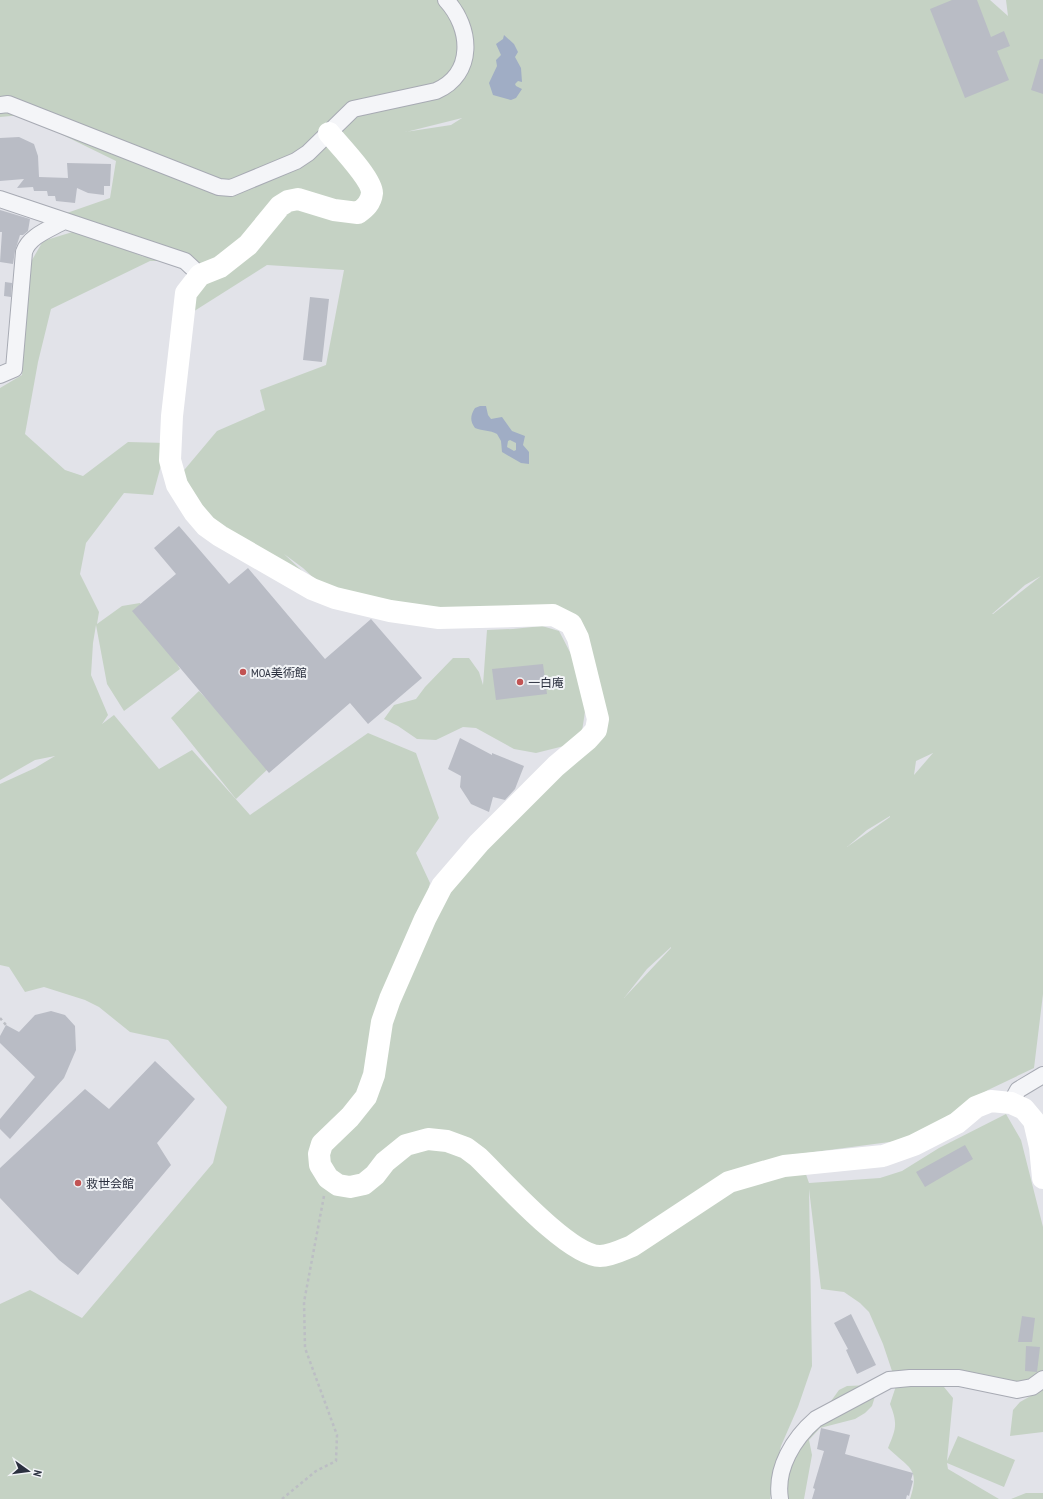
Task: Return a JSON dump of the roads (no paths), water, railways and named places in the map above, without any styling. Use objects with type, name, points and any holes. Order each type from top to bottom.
[{"type":"street","points":[[0,105],[8,104],[219,187],[231,188],[296,160],[308,153],[353,109],[436,91],[448,86],[458,73],[464,59],[466,42],[463,24],[446,0]]},
{"type":"street","points":[[329,132],[367,180],[372,193],[368,205],[358,213],[346,213],[298,199],[288,201],[280,206],[248,245],[220,267],[200,275],[186,293],[172,416],[170,460],[177,485],[194,512],[206,526],[220,536],[312,589],[335,598],[390,611],[439,618],[553,615],[571,624],[578,638],[598,719],[596,730],[588,739],[556,766],[479,843],[442,886],[425,919],[382,1022],[374,1075],[366,1097],[350,1117],[322,1144],[319,1154],[320,1165],[328,1178],[338,1185],[350,1187],[364,1184],[376,1175],[385,1162],[406,1145],[428,1139],[447,1141],[466,1148],[478,1157],[559,1235],[574,1246],[591,1254],[600,1256],[617,1253],[632,1246],[729,1182],[784,1166],[883,1156],[920,1142],[957,1123],[976,1107],[991,1101],[1027,1110]]},
{"type":"street","points":[[0,199],[185,261],[200,275]]},
{"type":"street","points":[[0,375],[14,370],[24,252],[26,245],[31,240],[64,221]]},
{"type":"street","points":[[1043,1075],[1018,1090],[1034,1121],[1043,1178]]},
{"type":"street","points":[[780,1499],[780,1480],[787,1456],[794,1443],[816,1419],[882,1383],[910,1378],[959,1378],[1017,1390],[1032,1387],[1043,1379]]},
{"type":"water","points":[[504,35],[514,44],[518,52],[515,57],[521,68],[522,82],[518,81],[515,84],[522,89],[516,98],[511,100],[493,95],[489,83],[497,66],[496,60],[501,55],[496,44],[503,39]]},
{"type":"water","points":[[486,406],[488,415],[491,419],[502,417],[512,431],[525,436],[523,445],[529,452],[529,464],[521,463],[502,452],[501,441],[497,434],[475,428],[471,418],[475,408]],"holes":[[[510,440],[516,443],[516,450],[514,451],[507,447],[508,441]]]},
{"type":"place","name":"MOA美術館","points":[[243,672]]},
{"type":"place","name":"一白庵","points":[[520,682]]},
{"type":"place","name":"救世会館","points":[[78,1183]]}]
